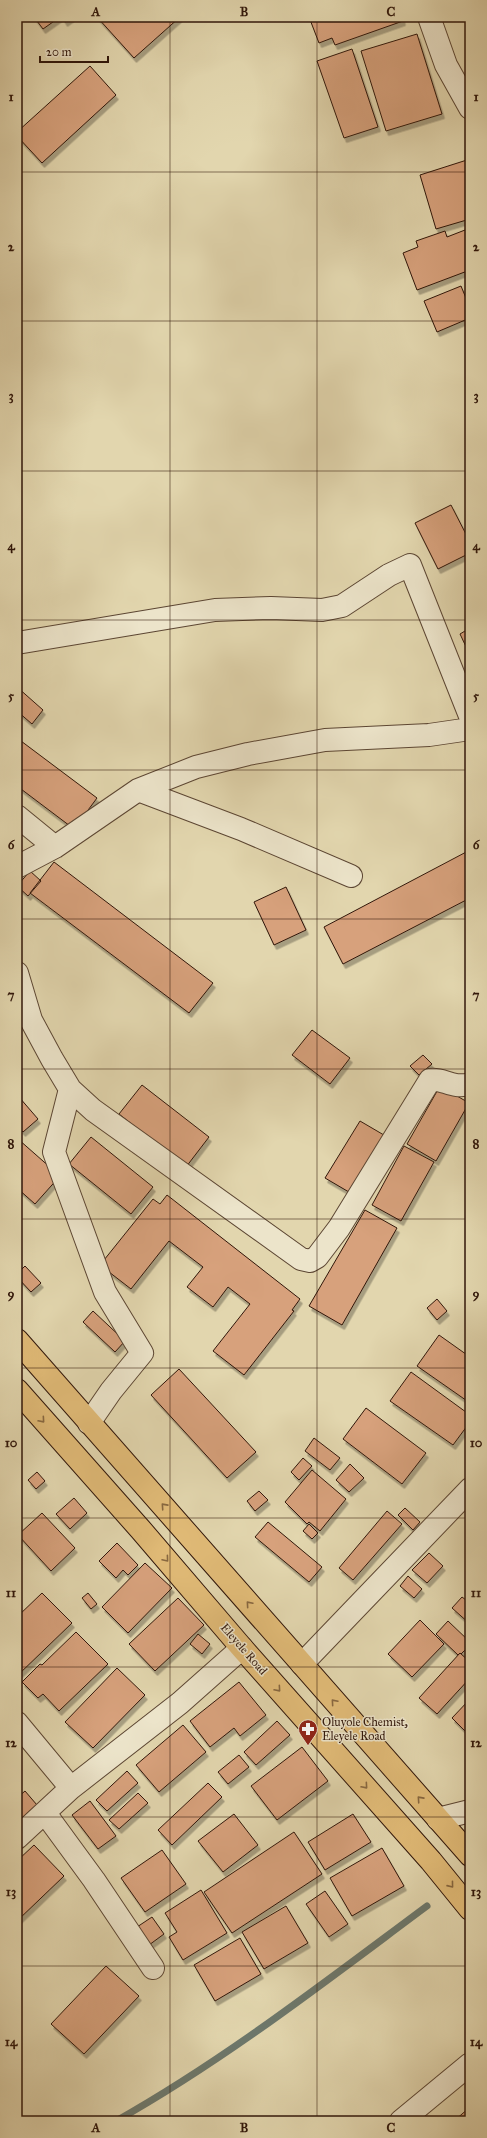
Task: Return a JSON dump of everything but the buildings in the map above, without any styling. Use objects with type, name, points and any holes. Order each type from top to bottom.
[{"type":"main road","points":[[17,1340],[470,1855]]},
{"type":"main road","name":"Eleyele Road","points":[[17,1390],[141,1530],[242,1648],[431,1861],[470,1909]]},
{"type":"street","points":[[429,17],[446,65],[470,108]]},
{"type":"street","points":[[17,643],[215,610],[271,608],[322,610],[342,606],[389,575],[410,565],[470,716]]},
{"type":"street","points":[[17,867],[55,847],[138,790],[196,767],[248,754],[325,740],[429,735],[470,728]]},
{"type":"street","points":[[138,790],[241,828],[352,876]]},
{"type":"street","points":[[17,816],[55,847]]},
{"type":"street","points":[[17,973],[31,1020],[70,1089],[100,1114],[301,1259],[310,1261],[318,1257],[339,1228],[430,1080],[436,1079],[449,1084],[463,1086],[470,1084]]},
{"type":"street","points":[[70,1089],[54,1152],[105,1292],[142,1353],[111,1391],[89,1423]]},
{"type":"street","points":[[302,1664],[470,1489]]},
{"type":"street","points":[[17,1838],[71,1788],[180,1703],[242,1648]]},
{"type":"street","points":[[17,1723],[71,1788]]},
{"type":"street","points":[[438,1819],[470,1811]]},
{"type":"street","points":[[45,1813],[94,1880],[153,1968]]},
{"type":"street","points":[[402,2121],[470,2064]]},
{"type":"waterway","points":[[116,2121],[157,2097],[236,2046],[427,1906]]},
{"type":"place","name":"Oluyole Chemist, Eleyele Road","points":[[308,1746]]}]
